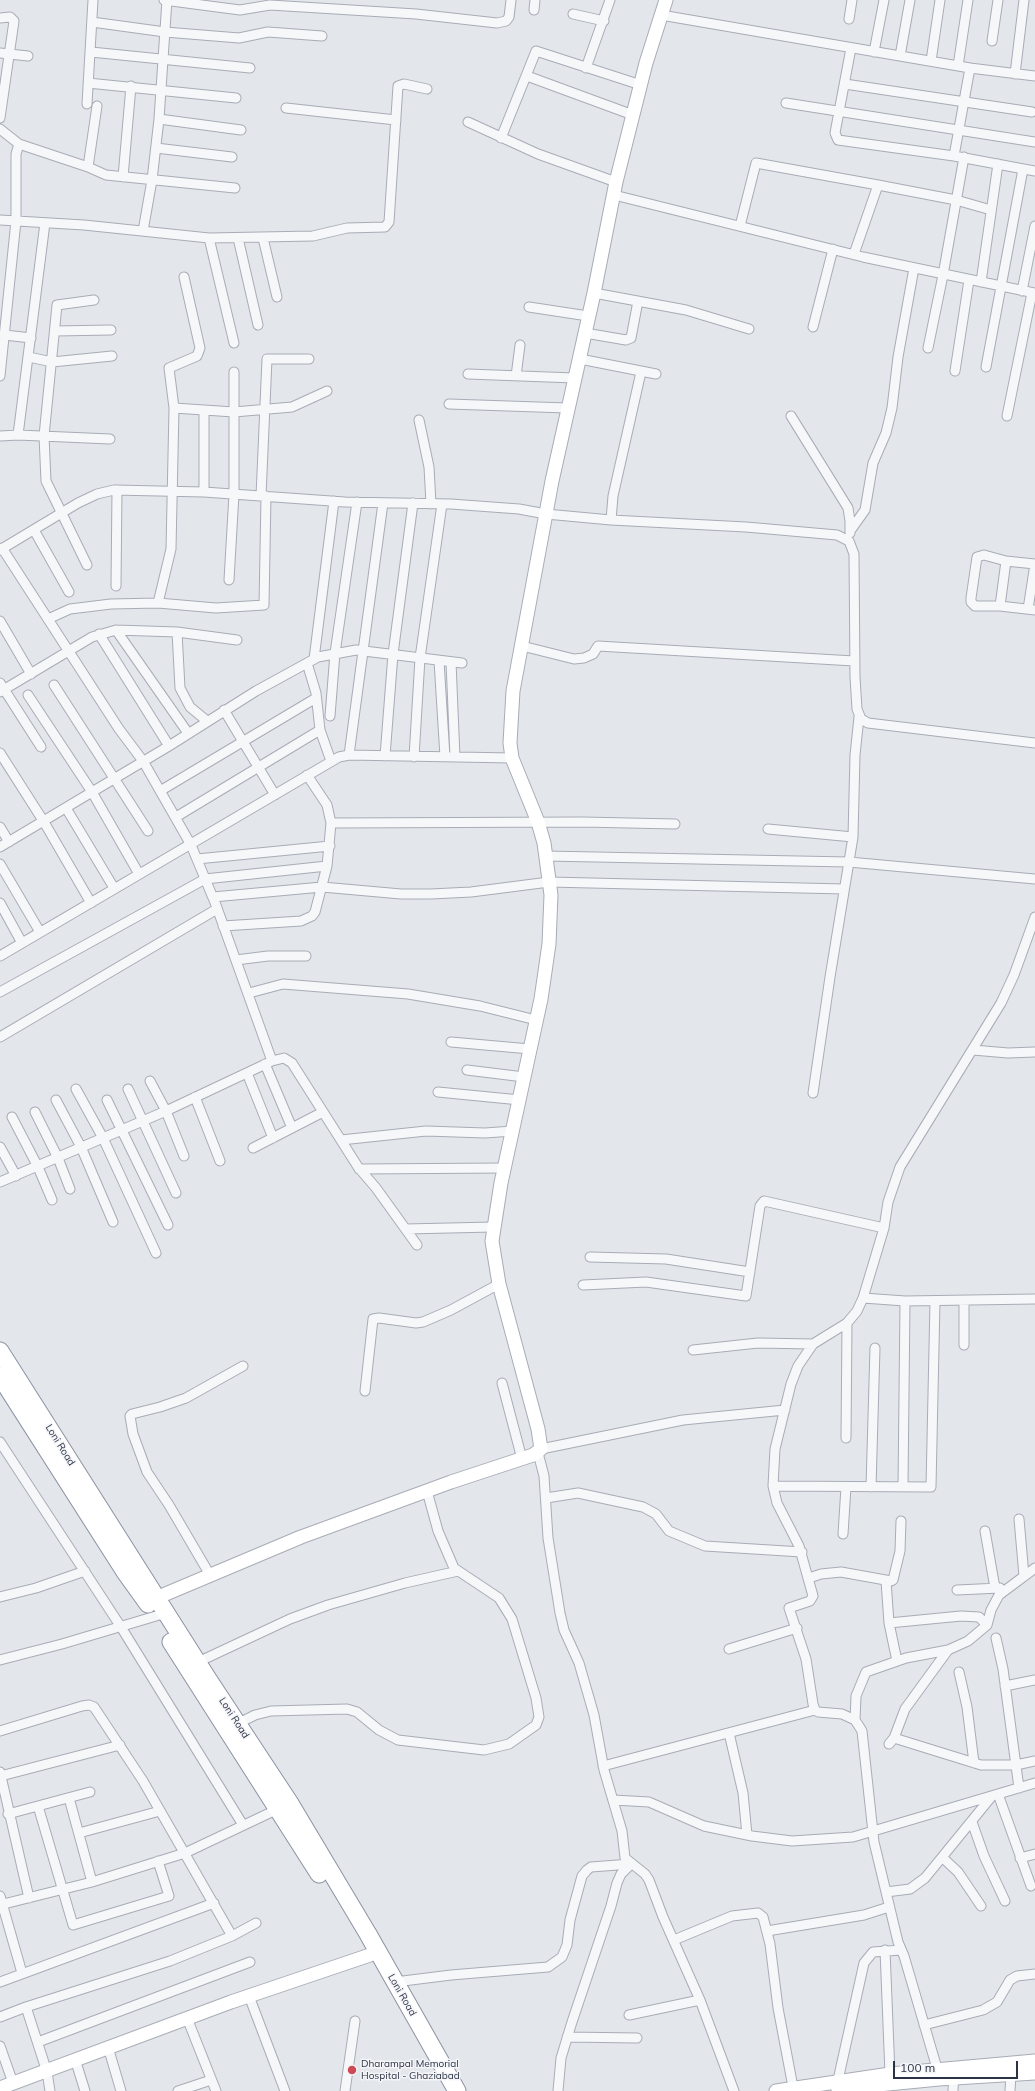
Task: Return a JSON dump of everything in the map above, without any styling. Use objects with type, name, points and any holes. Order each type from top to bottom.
[{"type":"highway","name":"Loni Road","points":[[0,1351],[15,1388],[233,1727],[291,1805],[457,2091]]},
{"type":"highway","name":"Loni Road","points":[[0,1376],[15,1388]]},
{"type":"highway","name":"Loni Road","points":[[161,1615],[198,1662],[278,1809],[370,1955],[444,2091]]},
{"type":"street","points":[[87,104],[93,0]]},
{"type":"street","points":[[164,0],[240,10],[270,4],[416,14],[497,23],[506,20],[509,17],[511,0]]},
{"type":"street","points":[[143,231],[156,148],[164,60],[167,0]]},
{"type":"street","points":[[534,10],[535,0]]},
{"type":"street","points":[[586,68],[604,21],[610,0]]},
{"type":"street","points":[[666,0],[640,86],[616,182],[594,293],[580,358],[574,378],[546,514],[513,691],[510,743],[512,758],[538,822],[544,843],[551,895],[549,944],[536,1020],[493,1227],[493,1252],[499,1284],[538,1429],[544,1476],[548,1538],[560,1613],[564,1630],[579,1663],[594,1715],[603,1766],[622,1831],[625,1858],[645,1874],[649,1880],[700,2000],[734,2091]]},
{"type":"street","points":[[849,19],[852,0]]},
{"type":"street","points":[[874,52],[884,0]]},
{"type":"street","points":[[900,56],[910,0]]},
{"type":"street","points":[[931,61],[940,0]]},
{"type":"street","points":[[958,66],[968,0]]},
{"type":"street","points":[[992,41],[998,0]]},
{"type":"street","points":[[1015,74],[1024,0]]},
{"type":"street","points":[[573,14],[604,21]]},
{"type":"street","points":[[661,16],[970,68],[1035,76]]},
{"type":"street","points":[[0,18],[10,17],[14,21],[11,54],[3,80],[0,118]]},
{"type":"street","points":[[92,22],[165,32],[239,38],[268,32],[322,36]]},
{"type":"street","points":[[851,48],[835,133],[838,140],[954,156],[1035,171]]},
{"type":"street","points":[[501,138],[536,51],[640,86]]},
{"type":"street","points":[[91,52],[250,68]]},
{"type":"street","points":[[0,53],[28,56]]},
{"type":"street","points":[[954,156],[970,68]]},
{"type":"street","points":[[527,76],[633,115]]},
{"type":"street","points":[[88,83],[131,86],[236,98]]},
{"type":"street","points":[[0,220],[16,222],[84,224],[209,238],[313,236],[347,228],[385,227],[389,222],[398,90],[400,85],[404,84],[427,89]]},
{"type":"street","points":[[845,84],[1032,112]]},
{"type":"street","points":[[123,177],[131,86]]},
{"type":"street","points":[[786,103],[1035,142]]},
{"type":"street","points":[[88,167],[97,106]]},
{"type":"street","points":[[286,108],[396,120]]},
{"type":"street","points":[[159,119],[241,130]]},
{"type":"street","points":[[468,122],[538,154],[616,182]]},
{"type":"street","points":[[0,129],[19,144],[88,167],[106,175],[235,188]]},
{"type":"street","points":[[0,376],[16,222],[16,154],[19,144]]},
{"type":"street","points":[[156,148],[232,157]]},
{"type":"street","points":[[928,348],[964,158]]},
{"type":"street","points":[[740,226],[756,163],[956,200],[991,210]]},
{"type":"street","points":[[981,282],[998,164]]},
{"type":"street","points":[[986,367],[1023,169]]},
{"type":"street","points":[[854,254],[878,185]]},
{"type":"street","points":[[614,195],[943,275],[1034,293],[1007,416]]},
{"type":"street","points":[[18,435],[45,223]]},
{"type":"street","points":[[1022,291],[1035,226]]},
{"type":"street","points":[[209,238],[234,343]]},
{"type":"street","points":[[238,238],[258,325]]},
{"type":"street","points":[[263,238],[277,297]]},
{"type":"street","points":[[813,327],[833,249]]},
{"type":"street","points":[[850,531],[865,510],[873,463],[887,427],[914,268]]},
{"type":"street","points":[[158,603],[171,549],[174,408],[169,368],[197,356],[200,348],[184,277]]},
{"type":"street","points":[[955,371],[969,280]]},
{"type":"street","points":[[594,293],[686,310],[749,329]]},
{"type":"street","points":[[87,566],[46,481],[44,436],[57,306],[94,300]]},
{"type":"street","points":[[585,333],[626,340],[631,338],[638,301]]},
{"type":"street","points":[[529,307],[588,316]]},
{"type":"street","points":[[55,331],[111,330]]},
{"type":"street","points":[[3,337],[31,338]]},
{"type":"street","points":[[516,376],[520,345]]},
{"type":"street","points":[[28,357],[52,362],[112,356]]},
{"type":"street","points":[[580,358],[656,374]]},
{"type":"street","points":[[48,619],[77,608],[111,604],[158,603],[216,608],[264,605],[264,496],[267,359],[309,359]]},
{"type":"street","points":[[229,580],[234,494],[234,372]]},
{"type":"street","points":[[611,520],[613,496],[641,372]]},
{"type":"street","points":[[468,374],[574,378]]},
{"type":"street","points":[[174,408],[234,412],[292,407],[327,391]]},
{"type":"street","points":[[449,404],[568,408]]},
{"type":"street","points":[[204,415],[204,492]]},
{"type":"street","points":[[790,416],[848,508],[850,531],[849,542],[854,554],[854,662],[859,717],[855,755],[853,837],[813,1093]]},
{"type":"street","points":[[419,420],[429,467],[431,504]]},
{"type":"street","points":[[0,436],[18,435],[110,439]]},
{"type":"street","points":[[292,1128],[269,1063],[249,993],[213,897],[191,845],[143,761],[119,729],[1,549],[97,494],[117,490],[204,492],[334,501],[442,504],[519,509],[546,514],[611,520],[812,532],[838,535],[849,542]]},
{"type":"street","points":[[116,586],[117,490]]},
{"type":"street","points":[[331,761],[320,730],[311,661],[334,501]]},
{"type":"street","points":[[330,716],[335,653],[356,502]]},
{"type":"street","points":[[349,755],[383,503]]},
{"type":"street","points":[[385,756],[393,654],[413,503]]},
{"type":"street","points":[[414,757],[420,658],[442,504]]},
{"type":"street","points":[[34,530],[69,592]]},
{"type":"street","points":[[980,555],[1006,561],[1035,564],[1031,610],[1000,606],[975,606],[971,602],[975,561],[980,555]]},
{"type":"street","points":[[1000,606],[1006,561]]},
{"type":"street","points":[[0,621],[31,674]]},
{"type":"street","points":[[116,630],[188,733]]},
{"type":"street","points":[[41,747],[1,688],[31,674],[99,634],[116,630],[177,632],[237,640]]},
{"type":"street","points":[[177,632],[180,688],[190,707],[207,721]]},
{"type":"street","points":[[99,634],[169,746]]},
{"type":"street","points":[[522,646],[574,659],[584,658],[593,654],[598,646],[854,662]]},
{"type":"street","points":[[0,847],[169,746],[224,710],[276,679],[311,661],[335,653],[364,651],[462,663]]},
{"type":"street","points":[[439,661],[445,757]]},
{"type":"street","points":[[451,662],[455,756]]},
{"type":"street","points":[[54,685],[148,831]]},
{"type":"street","points":[[28,695],[92,792],[139,874]]},
{"type":"street","points":[[160,791],[316,698]]},
{"type":"street","points":[[224,710],[275,795]]},
{"type":"street","points":[[859,717],[868,723],[1035,743]]},
{"type":"street","points":[[176,817],[320,730]]},
{"type":"street","points":[[0,753],[44,822],[91,902]]},
{"type":"street","points":[[1,953],[22,943],[114,888],[191,845],[331,761],[349,755],[512,758]]},
{"type":"street","points":[[223,926],[307,919],[315,912],[327,866],[331,823],[327,804],[307,775]]},
{"type":"street","points":[[66,808],[114,888]]},
{"type":"street","points":[[331,823],[538,822],[675,824]]},
{"type":"street","points":[[0,827],[9,842]]},
{"type":"street","points":[[768,829],[853,837]]},
{"type":"street","points":[[197,859],[330,846]]},
{"type":"street","points":[[545,856],[848,862],[1035,879]]},
{"type":"street","points":[[0,864],[40,932]]},
{"type":"street","points":[[0,992],[205,879],[327,866]]},
{"type":"street","points":[[213,897],[322,887],[416,894],[471,892],[549,882],[844,889]]},
{"type":"street","points":[[0,903],[22,943]]},
{"type":"street","points":[[0,1037],[217,909]]},
{"type":"street","points":[[814,1710],[806,1659],[797,1628],[789,1608],[812,1600],[809,1578],[802,1552],[778,1509],[773,1486],[775,1446],[794,1375],[802,1359],[814,1344],[847,1323],[863,1298],[884,1228],[888,1202],[900,1167],[1005,996],[1035,917]]},
{"type":"street","points":[[236,960],[268,956],[306,956]]},
{"type":"street","points":[[249,993],[283,984],[408,994],[480,1006],[536,1020]]},
{"type":"street","points":[[451,1042],[530,1050]]},
{"type":"street","points":[[973,1050],[1008,1053],[1035,1052]]},
{"type":"street","points":[[0,1182],[38,1167],[166,1111],[269,1063],[284,1058],[288,1059],[359,1169],[376,1188],[417,1245]]},
{"type":"street","points":[[467,1070],[524,1077]]},
{"type":"street","points":[[247,1073],[273,1138]]},
{"type":"street","points":[[150,1081],[166,1111],[184,1156]]},
{"type":"street","points":[[76,1089],[103,1138],[156,1253]]},
{"type":"street","points":[[128,1089],[176,1192]]},
{"type":"street","points":[[438,1092],[520,1100]]},
{"type":"street","points":[[195,1097],[220,1161]]},
{"type":"street","points":[[56,1100],[81,1147],[113,1222]]},
{"type":"street","points":[[107,1100],[168,1225]]},
{"type":"street","points":[[35,1112],[58,1158],[70,1189]]},
{"type":"street","points":[[253,1148],[323,1112]]},
{"type":"street","points":[[12,1118],[38,1167],[52,1200]]},
{"type":"street","points":[[341,1140],[426,1131],[485,1133],[514,1130]]},
{"type":"street","points":[[0,1147],[16,1176]]},
{"type":"street","points":[[359,1169],[505,1168]]},
{"type":"street","points":[[584,1285],[646,1282],[746,1296],[760,1206],[764,1201],[884,1228]]},
{"type":"street","points":[[406,1229],[493,1227]]},
{"type":"street","points":[[590,1257],[666,1259],[750,1272]]},
{"type":"street","points":[[365,1391],[373,1319],[379,1318],[416,1323],[423,1322],[450,1310],[499,1284]]},
{"type":"street","points":[[863,1298],[905,1301],[1035,1299]]},
{"type":"street","points":[[903,1486],[905,1301]]},
{"type":"street","points":[[773,1486],[931,1487],[935,1301]]},
{"type":"street","points":[[964,1301],[964,1345]]},
{"type":"street","points":[[846,1438],[847,1323]]},
{"type":"street","points":[[693,1350],[758,1343],[814,1344]]},
{"type":"street","points":[[871,1487],[875,1348]]},
{"type":"street","points":[[210,1575],[169,1505],[147,1472],[133,1434],[130,1416],[132,1414],[160,1407],[186,1398],[243,1366]]},
{"type":"street","points":[[502,1383],[522,1459]]},
{"type":"street","points":[[152,1600],[301,1537],[427,1491],[522,1459],[540,1451],[635,1428],[683,1420],[785,1410]]},
{"type":"street","points":[[0,1442],[121,1627],[243,1825]]},
{"type":"street","points":[[843,1534],[846,1487]]},
{"type":"street","points":[[233,1727],[255,1715],[271,1710],[347,1709],[357,1712],[379,1730],[398,1740],[484,1750],[509,1744],[536,1725],[539,1717],[533,1688],[512,1619],[499,1598],[454,1568],[445,1550],[427,1491]]},
{"type":"street","points":[[546,1498],[578,1493],[643,1507],[656,1514],[669,1531],[706,1546],[802,1552]]},
{"type":"street","points":[[1019,1519],[1024,1576]]},
{"type":"street","points":[[809,1578],[821,1574],[841,1572],[886,1581],[893,1580],[898,1563],[901,1521]]},
{"type":"street","points":[[985,1531],[995,1588]]},
{"type":"street","points":[[855,1720],[856,1696],[866,1672],[897,1661],[948,1650],[968,1641],[987,1625],[994,1604],[999,1595],[1035,1568]]},
{"type":"street","points":[[198,1662],[290,1620],[328,1605],[405,1583],[458,1571]]},
{"type":"street","points":[[0,1597],[36,1588],[86,1572]]},
{"type":"street","points":[[886,1581],[889,1623],[897,1661]]},
{"type":"street","points":[[957,1590],[995,1588],[1006,1590]]},
{"type":"street","points":[[0,1660],[161,1615]]},
{"type":"street","points":[[889,1623],[961,1616],[979,1618],[987,1625]]},
{"type":"street","points":[[729,1648],[797,1628]]},
{"type":"street","points":[[996,1638],[1005,1686],[1019,1788]]},
{"type":"street","points":[[948,1650],[905,1709],[891,1741],[981,1765],[1016,1764],[1035,1760]]},
{"type":"street","points":[[959,1672],[967,1707],[974,1763]]},
{"type":"street","points":[[1005,1686],[1035,1680]]},
{"type":"street","points":[[0,1731],[89,1705],[98,1712],[160,1811],[232,1936]]},
{"type":"street","points":[[603,1766],[814,1710],[818,1712],[842,1714],[855,1720],[862,1731],[873,1830],[889,1907],[939,2074]]},
{"type":"street","points":[[729,1733],[743,1793],[747,1835]]},
{"type":"street","points":[[29,1898],[8,1814],[0,1774],[120,1745]]},
{"type":"street","points":[[613,1800],[649,1802],[704,1826],[747,1835],[792,1841],[853,1837],[1035,1783]]},
{"type":"street","points":[[8,1814],[90,1792]]},
{"type":"street","points":[[886,1892],[910,1889],[917,1885],[943,1858],[995,1795]]},
{"type":"street","points":[[995,1795],[1031,1886]]},
{"type":"street","points":[[69,1798],[92,1882]]},
{"type":"street","points":[[38,1806],[72,1925],[169,1896],[158,1861]]},
{"type":"street","points":[[22,1974],[1,1902],[29,1898],[92,1882],[184,1853],[278,1809]]},
{"type":"street","points":[[79,1833],[160,1811]]},
{"type":"street","points":[[972,1822],[984,1856],[1005,1900]]},
{"type":"street","points":[[1020,1858],[1035,1854]]},
{"type":"street","points":[[943,1858],[958,1872],[981,1906]]},
{"type":"street","points":[[395,1982],[451,1975],[548,1967],[562,1957],[582,1876],[592,1867],[631,1864]]},
{"type":"street","points":[[558,2091],[561,2058],[567,2037],[611,1906],[617,1883],[621,1874],[631,1864]]},
{"type":"street","points":[[0,1982],[214,1904]]},
{"type":"street","points":[[767,1931],[864,1915],[889,1907]]},
{"type":"street","points":[[674,1940],[732,1916],[752,1913],[758,1913],[763,1916],[767,1931],[778,2008],[793,2087]]},
{"type":"street","points":[[0,2017],[26,2006],[170,1961],[232,1936],[256,1923]]},
{"type":"street","points":[[886,1950],[891,2083]]},
{"type":"street","points":[[838,2086],[864,1964],[873,1952],[902,1950]]},
{"type":"street","points":[[0,2088],[47,2072],[75,2059],[187,2018],[370,1955]]},
{"type":"street","points":[[38,2042],[250,1962]]},
{"type":"street","points":[[924,2025],[983,2010],[997,2002],[1010,1980],[1017,1976],[1035,1974]]},
{"type":"street","points":[[249,1996],[285,2091]]},
{"type":"street","points":[[629,2015],[700,2000]]},
{"type":"street","points":[[26,2006],[47,2072],[50,2091]]},
{"type":"street","points":[[187,2018],[216,2091]]},
{"type":"street","points":[[345,2091],[355,2021]]},
{"type":"street","points":[[567,2037],[637,2038]]},
{"type":"street","points":[[0,2046],[13,2083]]},
{"type":"street","points":[[108,2047],[121,2091]]},
{"type":"street","points":[[75,2059],[85,2091]]},
{"type":"street","points":[[953,2079],[1035,2061]]},
{"type":"street","points":[[776,2091],[793,2087],[891,2083],[939,2074],[953,2079],[1035,2073]]},
{"type":"street","points":[[1010,2091],[1011,2075]]},
{"type":"street","points":[[178,2091],[211,2080]]},
{"type":"place","name":"Dharampal Memorial Hospital - Ghaziabad","points":[[352,2070]]}]
